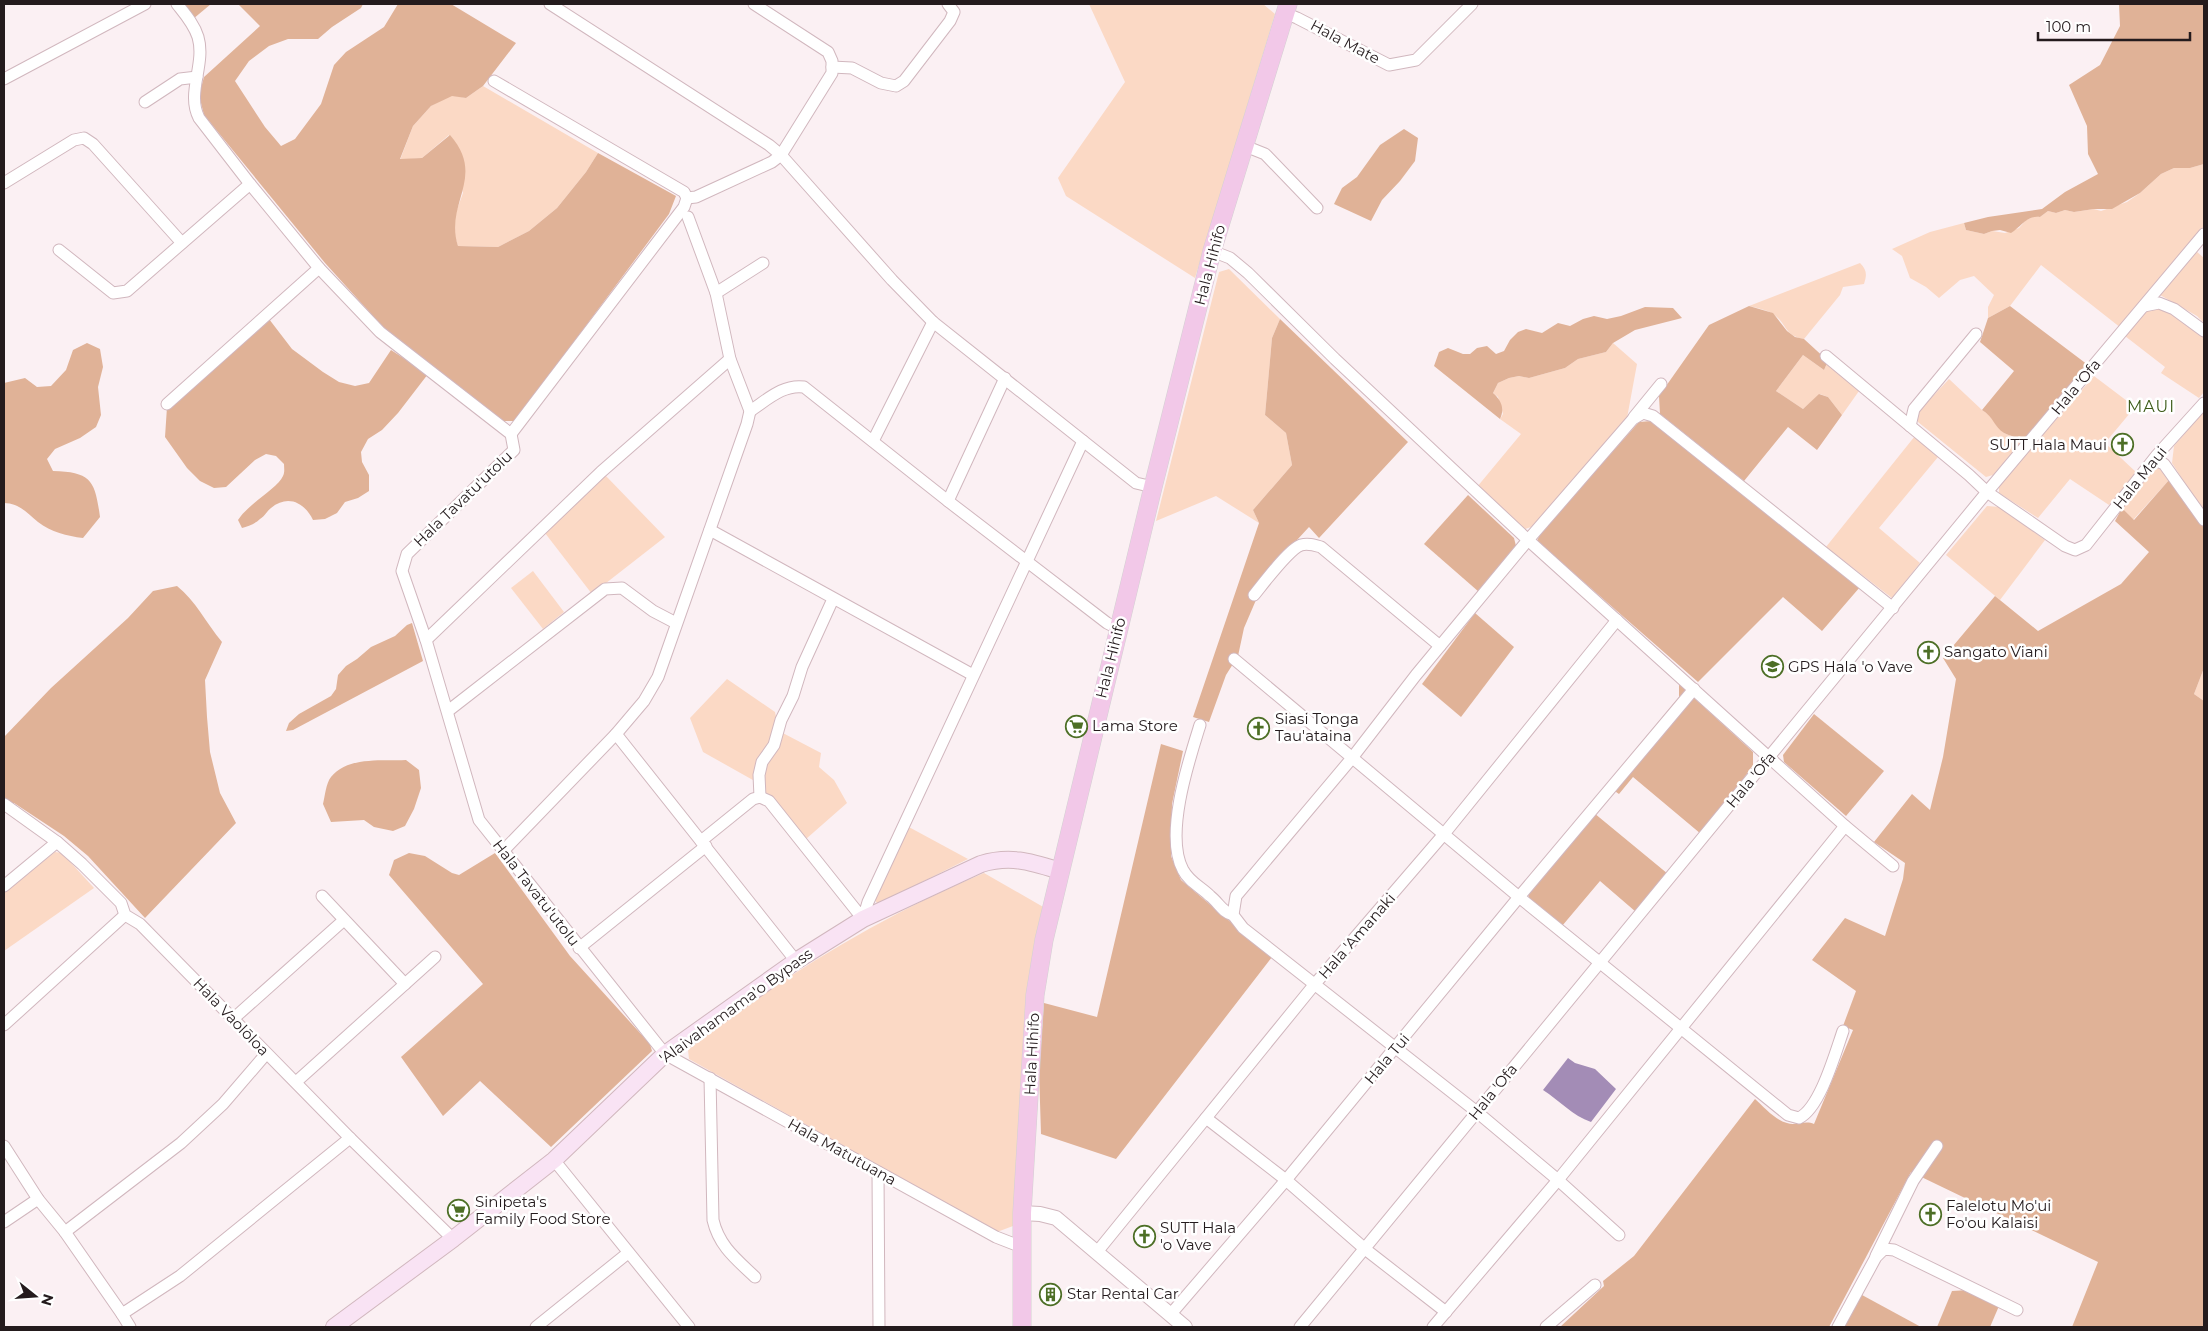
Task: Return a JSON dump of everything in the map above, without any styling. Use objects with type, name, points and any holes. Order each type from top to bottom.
[{"type":"main road","name":"Hala Hihifo","points":[[1022,1327],[1022,1213],[1035,995],[1044,940],[1153,487],[1212,252],[1286,8]]},
{"type":"main road","name":"'Alaivahamama'o Bypass","points":[[334,1327],[453,1239],[554,1160],[665,1054],[796,961],[863,919],[962,873],[999,859],[1018,859],[1060,871]]},
{"type":"street","points":[[4,79],[145,4]]},
{"type":"street","name":"Hala Tavatu'utolu","points":[[177,4],[191,22],[198,37],[201,54],[194,108],[199,118],[250,184],[319,268],[380,332],[511,434],[514,450],[407,554],[402,571],[448,711],[479,820],[665,1054]]},
{"type":"street","points":[[550,4],[769,145],[781,155],[892,280],[934,322],[1136,483],[1153,487]]},
{"type":"street","points":[[511,434],[684,210],[696,197],[772,162],[781,155],[832,73],[832,61],[828,52],[754,4]]},
{"type":"street","points":[[832,67],[852,68],[881,83],[896,86],[904,81],[950,21],[954,12],[948,4]]},
{"type":"street","name":"Hala Mate","points":[[1286,8],[1297,18],[1389,65],[1416,60],[1472,4]]},
{"type":"street","points":[[145,102],[180,79],[197,78]]},
{"type":"street","points":[[494,81],[684,192],[684,210],[716,293],[730,359],[750,410],[747,424],[658,677],[644,701],[616,734],[503,851]]},
{"type":"street","points":[[4,183],[74,140],[84,138],[93,144],[182,243]]},
{"type":"street","points":[[1244,146],[1265,154],[1317,208]]},
{"type":"street","points":[[59,250],[113,293],[128,291],[250,184]]},
{"type":"street","name":"Hala 'Ofa","points":[[1300,1327],[1987,492],[2204,234]]},
{"type":"street","points":[[1212,252],[1230,258],[1248,272],[1335,359],[1528,540],[1845,826],[1893,866]]},
{"type":"street","points":[[716,293],[764,263]]},
{"type":"street","points":[[167,404],[319,268]]},
{"type":"street","points":[[2144,306],[2159,303],[2174,309],[2204,331]]},
{"type":"street","points":[[873,441],[934,322]]},
{"type":"street","points":[[1910,426],[1914,409],[1976,334]]},
{"type":"street","points":[[1826,356],[1987,492]]},
{"type":"street","points":[[426,640],[602,472],[730,359]]},
{"type":"street","points":[[948,501],[1005,378]]},
{"type":"street","points":[[1233,915],[1236,896],[1352,758],[1440,646],[1661,384]]},
{"type":"street","points":[[750,410],[784,389],[793,386],[804,387],[1026,562],[1107,623],[1119,628]]},
{"type":"street","name":"Hala Maui","points":[[1987,492],[2065,546],[2075,550],[2086,545],[2154,460],[2204,403]]},
{"type":"street","points":[[1633,419],[1643,413],[1653,416],[1893,608]]},
{"type":"street","points":[[863,919],[868,902],[1083,441]]},
{"type":"street","points":[[2154,460],[2164,464],[2204,520]]},
{"type":"street","points":[[710,530],[973,675]]},
{"type":"street","points":[[1254,595],[1283,560],[1300,545],[1312,544],[1321,547],[1440,646]]},
{"type":"street","points":[[448,711],[605,589],[622,588],[654,611],[676,623]]},
{"type":"street","points":[[760,797],[759,775],[762,762],[774,744],[781,720],[793,696],[802,667],[833,599]]},
{"type":"street","name":"Hala 'Amanaki","points":[[1097,1252],[1314,986],[1444,834],[1617,620]]},
{"type":"street","points":[[1234,659],[1519,897],[1788,1115],[1799,1118],[1808,1114],[1822,1088],[1843,1031]]},
{"type":"street","name":"Hala Tui","points":[[1170,1315],[1286,1180],[1519,897],[1694,689]]},
{"type":"street","points":[[1200,724],[1180,795],[1176,844],[1182,869],[1192,882],[1211,896],[1226,913],[1233,915],[1243,928],[1314,986],[1477,1112],[1558,1180],[1618,1234]]},
{"type":"street","points":[[616,734],[796,961]]},
{"type":"street","points":[[579,948],[704,844],[753,799],[760,797],[769,801],[863,919]]},
{"type":"street","name":"Hala Vaolōloa","points":[[4,804],[58,842],[121,903],[125,916],[140,924],[266,1054],[453,1239]]},
{"type":"street","points":[[1434,1327],[1558,1180],[1845,826]]},
{"type":"street","points":[[4,886],[58,842]]},
{"type":"street","points":[[322,896],[405,984]]},
{"type":"street","points":[[4,1025],[125,916]]},
{"type":"street","points":[[233,1019],[344,920]]},
{"type":"street","points":[[296,1082],[435,957]]},
{"type":"street","points":[[65,1232],[181,1143],[223,1104],[266,1054]]},
{"type":"street","name":"Hala Matutuana","points":[[665,1054],[996,1237],[1014,1244],[1021,1244]]},
{"type":"street","points":[[710,1078],[714,1228],[716,1235],[727,1250],[755,1277]]},
{"type":"street","points":[[1206,1118],[1286,1180],[1365,1248],[1446,1312]]},
{"type":"street","points":[[122,1314],[180,1276],[350,1138]]},
{"type":"street","points":[[4,1146],[38,1198],[65,1232],[130,1327]]},
{"type":"street","points":[[1838,1327],[1913,1181],[1937,1146]]},
{"type":"street","points":[[554,1160],[689,1327]]},
{"type":"street","points":[[878,1172],[879,1327]]},
{"type":"street","points":[[4,1222],[38,1198]]},
{"type":"street","points":[[1022,1213],[1040,1214],[1056,1218],[1185,1327]]},
{"type":"street","points":[[1876,1256],[1884,1250],[1894,1250],[2017,1310]]},
{"type":"street","points":[[536,1327],[628,1253]]},
{"type":"street","points":[[1546,1327],[1595,1285]]},
{"type":"shaded area","points":[[184,4],[211,4],[193,19]]},
{"type":"shaded area","points":[[238,4],[363,4],[361,8],[332,27],[318,39],[288,39],[269,46],[249,61],[235,81],[265,127],[281,146],[295,139],[321,104],[334,65],[346,52],[384,27],[398,4],[451,4],[516,43],[483,86],[466,98],[452,96],[431,106],[413,126],[400,159],[422,158],[450,135],[460,150],[465,164],[465,177],[456,216],[455,231],[458,246],[498,247],[529,231],[557,208],[586,172],[598,153],[676,196],[669,214],[515,421],[502,421],[383,327],[325,263],[204,115],[199,95],[204,77],[260,26]]},
{"type":"shaded area","points":[[1089,4],[1263,4],[1275,14],[1195,278],[1066,196],[1058,178],[1125,82]]},
{"type":"shaded area","points":[[2119,4],[2204,4],[2204,164],[2190,168],[2174,168],[2161,174],[2140,193],[2112,209],[2074,212],[2065,210],[2056,213],[2048,211],[2040,217],[2031,218],[2011,233],[2000,230],[1984,234],[1966,230],[1964,223],[1988,217],[2042,209],[2065,192],[2098,174],[2088,154],[2087,126],[2069,85],[2100,65],[2120,26]]},
{"type":"shaded area","points":[[483,86],[598,153],[586,172],[557,208],[529,231],[498,247],[458,246],[454,234],[455,215],[463,193],[449,135],[422,158],[400,160],[413,126],[431,106],[452,95],[466,98]]},
{"type":"shaded area","points":[[1404,129],[1418,138],[1415,161],[1382,200],[1371,221],[1334,204],[1342,188],[1357,177],[1380,145]]},
{"type":"shaded area","points":[[2204,164],[2204,226],[2121,328],[2041,265],[2010,306],[1988,318],[1988,307],[1994,295],[1974,276],[1960,280],[1939,298],[1926,287],[1910,278],[1902,256],[1892,249],[1930,232],[1964,223],[1966,230],[1984,234],[1992,231],[2005,233],[2019,228],[2026,220],[2035,216],[2040,217],[2048,211],[2056,213],[2065,210],[2074,212],[2094,209],[2101,211],[2127,202],[2161,174],[2174,168],[2190,168]]},
{"type":"shaded area","points":[[2196,251],[2204,258],[2204,323],[2197,316],[2160,295]]},
{"type":"shaded area","points":[[1860,263],[1866,273],[1864,284],[1843,287],[1840,295],[1804,339],[1789,332],[1773,314],[1749,306]]},
{"type":"shaded area","points":[[1229,269],[1280,319],[1272,338],[1265,415],[1286,433],[1292,465],[1253,510],[1259,523],[1216,496],[1156,521],[1219,272]]},
{"type":"shaded area","points":[[1749,306],[1773,313],[1787,331],[1795,337],[1804,339],[1828,361],[1824,370],[1803,355],[1776,391],[1803,409],[1819,394],[1828,397],[1842,415],[1817,450],[1788,427],[1744,481],[1660,414],[1659,396],[1709,325]]},
{"type":"shaded area","points":[[2010,306],[2088,365],[2023,441],[2001,431],[1982,410],[2014,371],[1980,342],[1988,318]]},
{"type":"shaded area","points":[[1645,307],[1673,308],[1682,318],[1635,330],[1613,343],[1606,352],[1578,359],[1565,368],[1529,378],[1519,376],[1509,378],[1498,383],[1493,393],[1501,404],[1500,419],[1434,366],[1439,352],[1448,348],[1463,354],[1470,354],[1477,348],[1487,346],[1496,354],[1504,351],[1510,340],[1518,332],[1526,329],[1542,333],[1558,323],[1570,326],[1594,316],[1607,319]]},
{"type":"shaded area","points":[[2159,308],[2172,313],[2204,336],[2204,392],[2199,398],[2161,373],[2165,367],[2125,336],[2147,310]]},
{"type":"shaded area","points":[[269,319],[292,349],[339,382],[355,386],[369,383],[391,350],[428,374],[398,413],[382,430],[368,439],[361,452],[362,462],[369,475],[369,491],[358,498],[345,502],[337,513],[325,519],[313,520],[301,505],[290,501],[277,504],[256,522],[242,528],[238,520],[280,481],[284,473],[284,464],[276,456],[266,454],[255,460],[226,487],[214,488],[200,481],[187,468],[165,437],[167,407]]},
{"type":"shaded area","points":[[1280,319],[1408,442],[1319,538],[1309,527],[1249,592],[1256,600],[1244,628],[1238,656],[1226,675],[1209,722],[1193,717],[1259,523],[1253,510],[1292,465],[1286,433],[1265,415],[1272,338]]},
{"type":"shaded area","points":[[87,343],[100,349],[103,367],[98,387],[101,415],[96,427],[80,438],[55,449],[47,459],[53,471],[84,477],[93,487],[100,517],[83,538],[54,531],[18,507],[4,503],[4,383],[25,378],[37,387],[51,386],[66,370],[73,350]]},
{"type":"shaded area","points":[[1613,343],[1637,364],[1627,418],[1534,526],[1525,529],[1477,487],[1521,434],[1500,419],[1503,414],[1498,397],[1493,393],[1498,383],[1509,378],[1519,376],[1529,378],[1565,368],[1578,359],[1606,352]]},
{"type":"shaded area","points":[[1803,355],[1824,370],[1828,361],[1854,383],[1859,391],[1842,415],[1828,397],[1820,394],[1803,409],[1776,391]]},
{"type":"shaded area","points":[[2094,376],[2135,407],[2105,443],[2137,473],[2109,505],[2070,479],[2038,518],[1999,493],[1999,485]]},
{"type":"shaded area","points":[[1949,379],[1991,416],[2004,433],[2023,441],[1993,475],[1986,477],[1918,422],[1918,412]]},
{"type":"shaded area","points":[[2204,411],[2204,513],[2172,463],[2174,446]]},
{"type":"shaded area","points":[[1651,421],[1860,587],[1822,631],[1783,597],[1698,682],[1537,541],[1541,532],[1639,422]]},
{"type":"shaded area","points":[[1915,436],[1938,457],[1879,528],[1920,563],[1892,598],[1826,547]]},
{"type":"shaded area","points":[[2155,465],[2159,466],[2169,480],[2133,520],[2122,508]]},
{"type":"shaded area","points":[[605,475],[665,537],[592,594],[545,533]]},
{"type":"shaded area","points":[[2169,480],[2204,527],[2204,668],[2194,694],[2204,701],[2204,1327],[2072,1327],[2098,1262],[1911,1172],[1829,1327],[1560,1327],[1604,1286],[1603,1281],[1634,1256],[1755,1099],[1778,1119],[1790,1124],[1814,1124],[1853,1030],[1843,1026],[1856,991],[1812,960],[1845,918],[1885,936],[1903,879],[1905,863],[1874,842],[1912,794],[1930,810],[1943,757],[1956,679],[1943,658],[1995,596],[2038,631],[2121,584],[2149,552],[2115,521],[2122,508],[2134,520]]},
{"type":"shaded area","points":[[1468,495],[1514,538],[1516,546],[1479,592],[1424,544]]},
{"type":"shaded area","points":[[1987,506],[2000,507],[2045,540],[2000,600],[1946,555]]},
{"type":"shaded area","points":[[533,571],[564,612],[543,629],[511,588]]},
{"type":"shaded area","points":[[177,586],[195,605],[222,642],[205,680],[207,717],[210,752],[220,793],[236,823],[145,918],[88,856],[64,836],[14,803],[4,807],[4,737],[51,688],[128,618],[153,591]]},
{"type":"shaded area","points":[[1475,613],[1514,647],[1461,717],[1422,684]]},
{"type":"shaded area","points":[[412,623],[423,661],[293,730],[286,731],[289,723],[299,714],[331,696],[336,689],[338,675],[346,666],[371,647],[395,636]]},
{"type":"shaded area","points":[[2204,668],[2204,701],[2194,694]]},
{"type":"shaded area","points":[[727,679],[775,712],[779,731],[821,753],[819,767],[834,780],[847,803],[806,839],[782,815],[760,784],[703,752],[690,718]]},
{"type":"shaded area","points":[[1679,684],[1753,752],[1753,765],[1723,808],[1701,834],[1633,777],[1619,794],[1606,785],[1679,697]]},
{"type":"shaded area","points":[[1814,714],[1884,771],[1846,816],[1784,762],[1783,755]]},
{"type":"shaded area","points":[[1161,744],[1183,751],[1172,804],[1171,856],[1181,880],[1272,957],[1116,1159],[1041,1134],[1039,1070],[1044,1003],[1097,1017]]},
{"type":"shaded area","points":[[406,760],[419,770],[421,788],[414,809],[405,826],[393,831],[374,827],[364,820],[331,822],[323,804],[328,783],[338,770],[366,761]]},
{"type":"shaded area","points":[[1594,813],[1668,874],[1636,912],[1600,881],[1562,926],[1529,898],[1528,892]]},
{"type":"shaded area","points":[[907,826],[968,859],[878,904],[874,899]]},
{"type":"shaded area","points":[[55,852],[62,853],[94,888],[4,951],[4,893]]},
{"type":"shaded area","points":[[409,853],[425,856],[452,873],[459,875],[495,853],[570,956],[650,1044],[652,1051],[551,1147],[480,1081],[443,1116],[401,1057],[483,984],[389,875],[394,860]]},
{"type":"shaded area","points":[[984,873],[1045,908],[1028,996],[1013,1226],[997,1232],[689,1059],[688,1050],[758,998],[830,951],[905,910]]},
{"type":"shaded area","points":[[1568,1058],[1575,1063],[1595,1069],[1616,1089],[1591,1122],[1572,1112],[1543,1090]]},
{"type":"shaded area","points":[[1968,1290],[1999,1306],[1990,1327],[1937,1327],[1952,1291]]},
{"type":"shaded area","points":[[1862,1295],[1921,1327],[1843,1327]]},
{"type":"place","name":"SUTT Hala Maui","points":[[2123,445]]},
{"type":"place","name":"Sangato Viani","points":[[1928,652]]},
{"type":"place","name":"GPS Hala 'o Vave","points":[[1772,667]]},
{"type":"place","name":"Lama Store","points":[[1076,726]]},
{"type":"place","name":"Siasi Tonga Tau'ataina","points":[[1259,728]]},
{"type":"place","name":"Sinipeta's Family Food Store","points":[[459,1211]]},
{"type":"place","name":"Falelotu Mo'ui Fo'ou Kalaisi","points":[[1930,1215]]},
{"type":"place","name":"SUTT Hala 'o Vave","points":[[1144,1237]]},
{"type":"place","name":"Star Rental Car","points":[[1051,1294]]},
{"type":"district","name":"MAUI","points":[[2151,406]]}]
